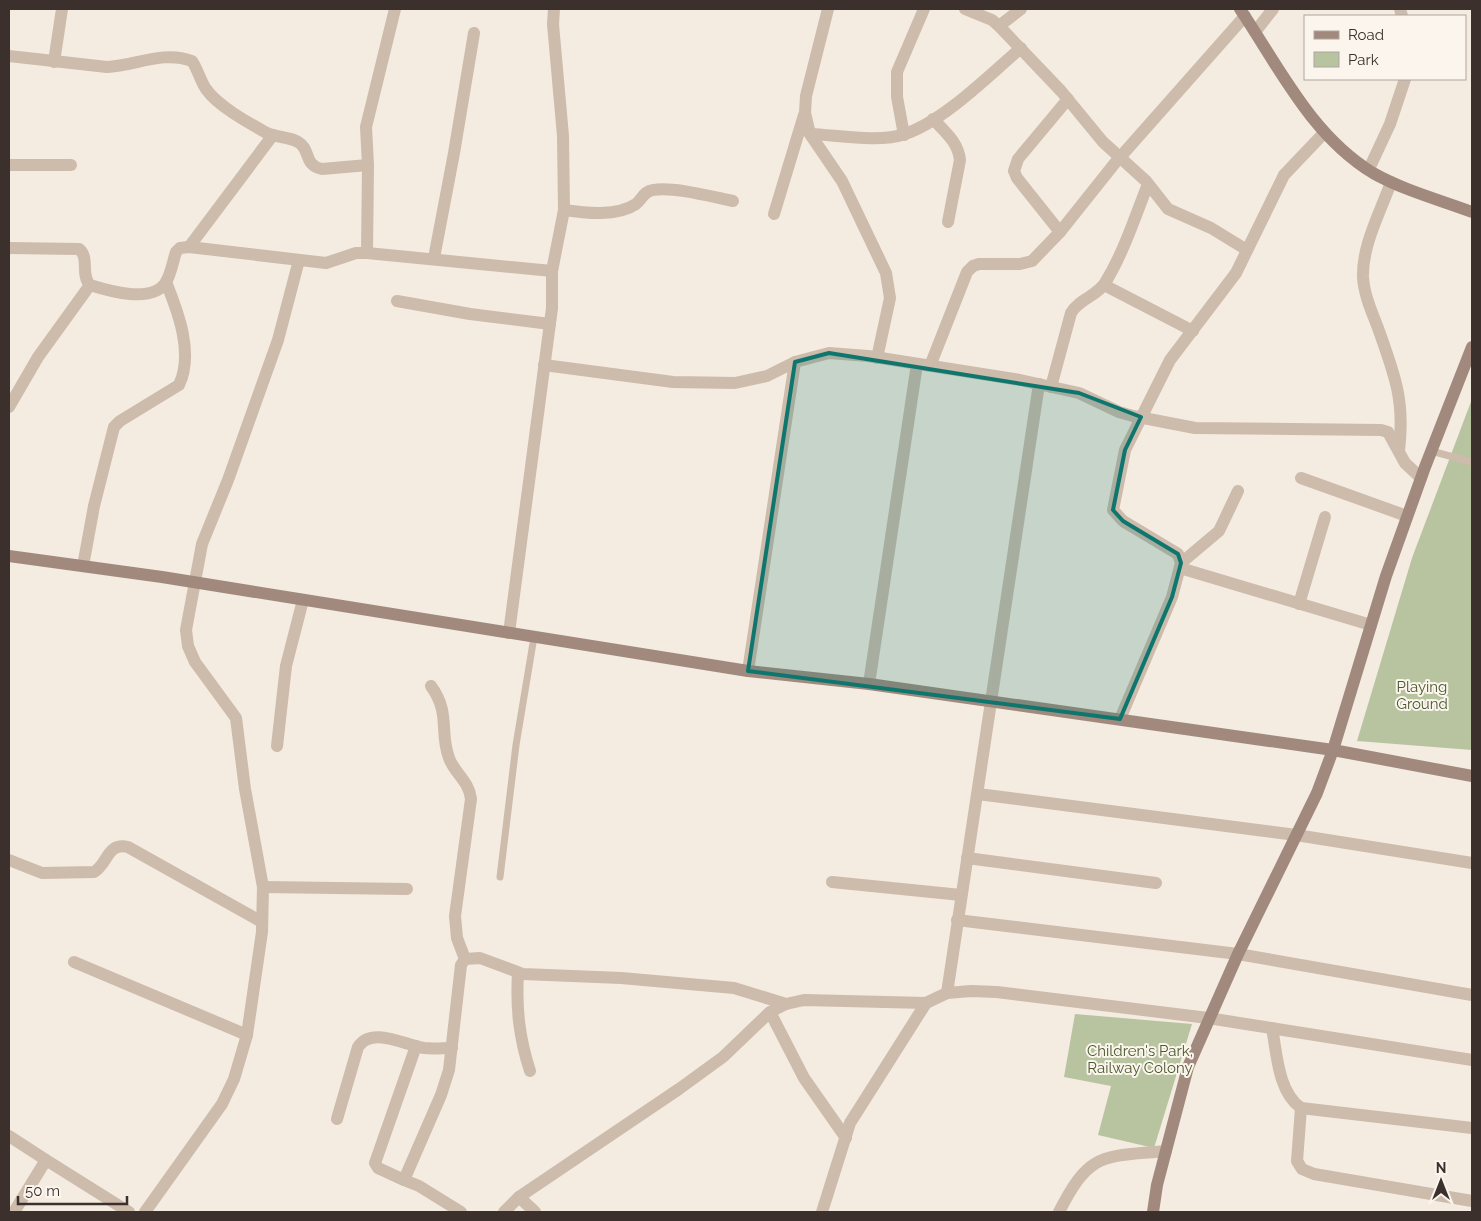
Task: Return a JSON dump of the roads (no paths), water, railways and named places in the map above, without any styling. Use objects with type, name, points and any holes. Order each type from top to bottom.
[{"type":"street","points":[[54,62],[62,9]]},
{"type":"street","points":[[367,253],[368,165],[366,127],[395,9]]},
{"type":"street","points":[[509,633],[550,324],[552,271],[564,210],[563,136],[553,24],[554,9]]},
{"type":"street","points":[[774,214],[805,113],[806,96],[828,9]]},
{"type":"street","points":[[904,135],[897,97],[897,72],[924,9]]},
{"type":"street","points":[[965,9],[992,20],[999,26],[1068,100],[1103,142],[1148,184],[1168,209],[1211,228],[1247,250]]},
{"type":"street","points":[[999,26],[1021,9]]},
{"type":"street","points":[[1255,32],[1273,9]]},
{"type":"street","points":[[930,366],[967,272],[973,266],[1020,264],[1032,261],[1060,232],[1120,157],[1242,12],[1286,82],[1324,134],[1369,169],[1391,182],[1472,212]]},
{"type":"street","points":[[434,258],[474,33]]},
{"type":"street","points":[[810,134],[884,138],[904,135],[933,119],[1021,48]]},
{"type":"street","points":[[9,56],[107,67],[120,67],[155,58],[184,58],[192,61],[204,87],[222,105],[273,135],[298,142],[304,146],[306,156],[315,168],[368,165]]},
{"type":"street","points":[[1369,169],[1390,124],[1405,80]]},
{"type":"street","points":[[1060,232],[1017,178],[1014,171],[1018,159],[1068,100]]},
{"type":"street","points":[[805,113],[810,134],[842,181],[886,273],[890,298],[877,358]]},
{"type":"street","points":[[933,119],[951,138],[959,151],[960,160],[948,222]]},
{"type":"street","points":[[1120,719],[1172,597],[1181,566],[1178,554],[1123,521],[1113,510],[1125,450],[1170,360],[1236,273],[1284,175],[1324,134]]},
{"type":"street","points":[[189,247],[273,135]]},
{"type":"street","points":[[9,165],[71,165]]},
{"type":"street","points":[[1391,182],[1371,236],[1363,276],[1366,295],[1399,391],[1402,424],[1398,453]]},
{"type":"street","points":[[947,994],[992,702],[1045,386],[1071,313],[1075,306],[1104,285],[1119,256],[1148,184]]},
{"type":"street","points":[[564,210],[594,214],[609,212],[636,204],[645,193],[653,190],[666,190],[733,201]]},
{"type":"street","points":[[9,248],[79,250],[85,257],[85,274],[90,285],[103,289],[139,294],[152,293],[160,289],[166,282],[176,252],[180,248],[189,247],[326,263],[356,253],[367,253],[434,258],[552,271]]},
{"type":"street","points":[[145,1212],[222,1104],[234,1079],[247,1035],[262,922],[263,887],[245,788],[236,718],[195,662],[188,646],[186,630],[202,544],[228,480],[278,340],[299,260]]},
{"type":"street","points":[[83,566],[94,506],[114,427],[120,421],[179,385],[182,378],[184,342],[175,306],[166,282]]},
{"type":"street","points":[[9,407],[38,357],[90,285]]},
{"type":"street","points":[[1104,285],[1193,331]]},
{"type":"street","points":[[397,301],[470,314],[550,324]]},
{"type":"street","points":[[1153,1212],[1157,1185],[1188,1067],[1208,1018],[1238,954],[1317,793],[1333,750],[1371,625],[1421,478],[1472,347]]},
{"type":"street","points":[[544,365],[673,382],[714,384],[751,381],[767,376],[796,362],[829,353],[877,358],[1079,393],[1118,412],[1195,428],[1381,430],[1388,432],[1398,453],[1421,478]]},
{"type":"street","points":[[748,671],[796,362]]},
{"type":"street","points":[[869,684],[917,364]]},
{"type":"street","points":[[1302,478],[1408,516]]},
{"type":"street","points":[[1181,566],[1219,531],[1238,490]]},
{"type":"street","points":[[1299,604],[1325,517]]},
{"type":"street","points":[[9,556],[195,583],[748,671],[869,684],[1333,750],[1472,776]]},
{"type":"street","points":[[1181,566],[1371,625]]},
{"type":"street","points":[[277,746],[286,666],[303,600]]},
{"type":"street","points":[[431,686],[442,706],[449,758],[470,790],[471,799],[455,916],[457,938],[465,960]]},
{"type":"street","points":[[978,794],[1296,835],[1472,864]]},
{"type":"street","points":[[9,860],[42,873],[94,872],[99,870],[112,849],[122,846],[262,922]]},
{"type":"street","points":[[967,858],[1156,883]]},
{"type":"street","points":[[832,882],[961,895]]},
{"type":"street","points":[[263,887],[407,889]]},
{"type":"street","points":[[957,920],[1238,954],[1472,995]]},
{"type":"street","points":[[404,1180],[441,1096],[449,1070],[461,965],[465,960],[480,958],[518,972],[716,986],[748,991],[786,1004]]},
{"type":"street","points":[[74,962],[247,1035]]},
{"type":"street","points":[[518,972],[518,1020],[521,1044],[530,1071]]},
{"type":"street","points":[[504,1212],[519,1197],[708,1068],[770,1012],[786,1004],[804,1000],[926,1003],[947,994],[971,991],[997,992],[1208,1018],[1472,1060]]},
{"type":"street","points":[[822,1212],[850,1124],[926,1003]]},
{"type":"street","points":[[770,1012],[804,1078],[846,1138]]},
{"type":"street","points":[[1272,1028],[1284,1084],[1292,1102],[1302,1108],[1472,1128]]},
{"type":"street","points":[[337,1119],[358,1047],[362,1042],[377,1037],[416,1046],[452,1048]]},
{"type":"street","points":[[416,1046],[375,1163],[378,1168],[419,1186],[461,1212]]},
{"type":"street","points":[[1302,1108],[1297,1161],[1302,1168],[1314,1174],[1472,1200]]},
{"type":"street","points":[[9,1136],[130,1212]]},
{"type":"street","points":[[1059,1212],[1073,1184],[1084,1170],[1097,1161],[1114,1156],[1166,1151]]},
{"type":"street","points":[[14,1212],[46,1160]]},
{"type":"street","points":[[519,1197],[535,1212]]},
{"type":"lane","points":[[1431,450],[1472,462]]},
{"type":"lane","points":[[500,876],[516,745],[534,637]]},
{"type":"park label","name":"Playing Ground","points":[[1422,696]]},
{"type":"park label","name":"Children's Park, Railway Colony","points":[[1140,1060]]}]
